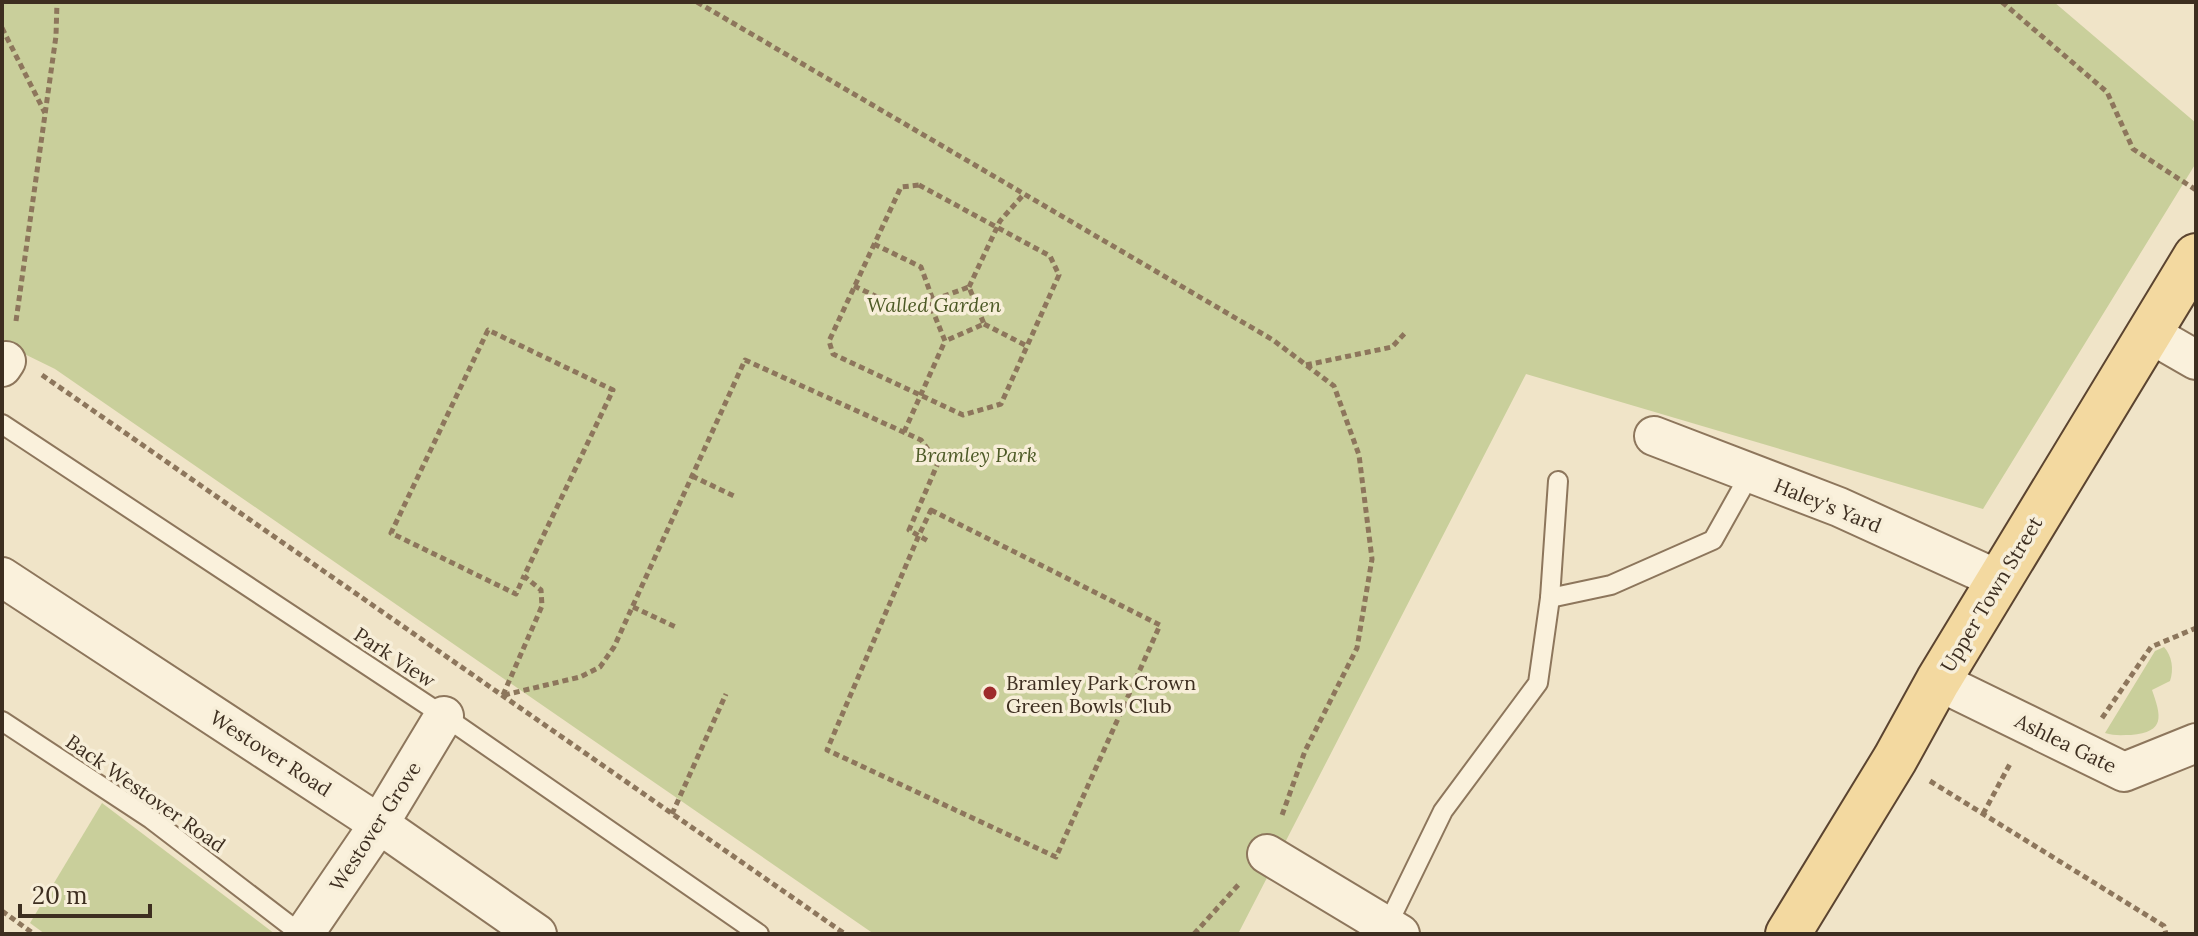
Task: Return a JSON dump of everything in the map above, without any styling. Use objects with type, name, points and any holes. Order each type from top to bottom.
[{"type":"main road","name":"Upper Town Street","points":[[1788,934],[2196,256]]},
{"type":"street","points":[[2149,333],[2196,360]]},
{"type":"street","name":"Haley's Yard","points":[[1654,436],[1839,507],[1999,580]]},
{"type":"street","name":"Westover Road","points":[[2,577],[379,824],[537,934]]},
{"type":"street","name":"Ashlea Gate","points":[[1938,681],[2124,772],[2196,743]]},
{"type":"street","name":"Westover Grove","points":[[303,934],[379,824],[444,716]]},
{"type":"street","points":[[1267,854],[1394,930]]},
{"type":"lane","name":"Park View","points":[[2,424],[444,716],[759,934]]},
{"type":"lane","points":[[1550,598],[1611,585],[1713,540],[1750,474]]},
{"type":"lane","points":[[1394,930],[1443,811],[1538,683],[1550,598],[1558,481]]},
{"type":"lane","name":"Back Westover Road","points":[[2,721],[151,819],[303,934]]},
{"type":"path","points":[[15,324],[56,36],[57,2]]},
{"type":"path","points":[[697,2],[1273,340],[1334,386],[1359,455],[1372,559],[1357,648],[1305,751],[1267,854],[1194,934]]},
{"type":"path","points":[[2002,2],[2107,92],[2133,149],[2196,190]]},
{"type":"path","points":[[2,28],[45,113]]},
{"type":"path","points":[[919,185],[997,228],[1050,256],[1059,275],[1001,404],[963,415],[833,354],[829,341],[901,187],[919,185]]},
{"type":"path","points":[[854,286],[911,313],[969,287],[1000,221],[1024,194]]},
{"type":"path","points":[[874,244],[921,267],[945,341],[904,432]]},
{"type":"path","points":[[969,287],[984,324],[1027,346]]},
{"type":"path","points":[[945,341],[984,324]]},
{"type":"path","points":[[488,330],[613,390],[524,576],[516,594],[391,533],[488,330]]},
{"type":"path","points":[[1306,365],[1392,347],[1405,333]]},
{"type":"path","points":[[503,695],[580,677],[600,667],[614,647],[633,607],[745,360],[921,440],[938,463],[909,530],[928,541]]},
{"type":"path","points":[[15,367],[503,695],[845,934]]},
{"type":"path","points":[[692,476],[736,497]]},
{"type":"path","points":[[931,510],[1160,625],[1056,857],[827,750],[919,535],[931,510]]},
{"type":"path","points":[[503,695],[542,606],[541,590],[524,576]]},
{"type":"path","points":[[633,607],[678,628]]},
{"type":"path","points":[[2079,750],[2151,647],[2196,628]]},
{"type":"path","points":[[672,814],[726,694]]},
{"type":"path","points":[[1983,814],[2030,726]]},
{"type":"path","points":[[1895,759],[2164,926],[2166,934]]},
{"type":"path","points":[[2,911],[34,934]]},
{"type":"green space","name":"Bramley Park","points":[[2,2],[2054,2],[2196,123],[2196,163],[1983,509],[1526,374],[1238,934],[874,934],[55,369],[2,343]]},
{"type":"green space","points":[[2164,647],[2172,672],[2170,681],[2152,690],[2159,715],[2155,726],[2131,735],[2105,733],[2155,651]]},
{"type":"green space","points":[[102,803],[275,934],[45,934],[30,923]]},
{"type":"place","name":"Bramley Park Crown Green Bowls Club","points":[[990,693]]},
{"type":"park label","name":"Walled Garden","points":[[934,304]]}]
